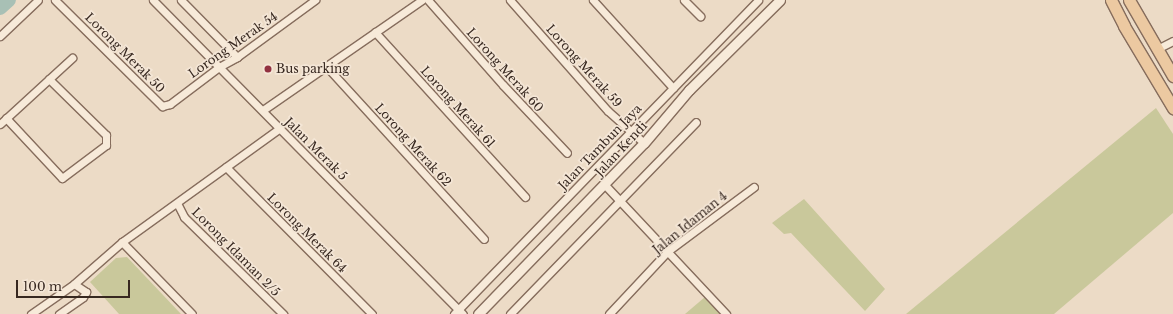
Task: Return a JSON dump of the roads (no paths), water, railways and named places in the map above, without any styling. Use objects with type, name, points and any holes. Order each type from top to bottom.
[{"type":"main road","points":[[1111,0],[1124,26],[1173,108]]},
{"type":"main road","points":[[1129,0],[1173,76]]},
{"type":"street","points":[[0,36],[38,0]]},
{"type":"street","name":"Lorong Merak 50","points":[[55,0],[162,106]]},
{"type":"street","name":"Jalan Merak 5","points":[[153,0],[263,110],[459,312]]},
{"type":"street","points":[[181,0],[237,57]]},
{"type":"street","name":"Lorong Merak 54","points":[[162,106],[170,104],[219,67],[237,57],[315,0]]},
{"type":"street","points":[[263,110],[422,0]]},
{"type":"street","name":"Lorong Merak 60","points":[[428,0],[504,86],[567,153]]},
{"type":"street","name":"Lorong Merak 59","points":[[510,0],[608,111],[644,143]]},
{"type":"street","points":[[592,0],[673,88]]},
{"type":"street","points":[[684,0],[700,16]]},
{"type":"street","name":"Jalan Tambun Jaya","points":[[459,312],[630,131],[758,0]]},
{"type":"street","name":"Jalan Kendi","points":[[478,314],[644,143],[689,90],[776,1]]},
{"type":"street","name":"Lorong Merak 61","points":[[375,32],[525,197]]},
{"type":"street","points":[[1157,49],[1172,43]]},
{"type":"street","points":[[0,124],[72,58]]},
{"type":"street","name":"Lorong Merak 62","points":[[326,66],[484,239]]},
{"type":"street","points":[[6,118],[62,178],[106,145],[106,135],[49,78]]},
{"type":"street","points":[[510,314],[696,122]]},
{"type":"street","points":[[31,314],[74,284],[122,242],[280,128]]},
{"type":"street","name":"Lorong Merak 64","points":[[226,167],[368,313]]},
{"type":"street","points":[[604,185],[726,314]]},
{"type":"street","name":"Jalan Idaman 4","points":[[609,314],[668,251],[754,187]]},
{"type":"street","name":"Lorong Idaman 2/5","points":[[177,203],[184,217],[283,314]]},
{"type":"street","points":[[122,242],[192,314]]},
{"type":"street","points":[[59,314],[82,297],[86,292],[74,284]]},
{"type":"waterway","points":[[0,8],[9,0]]},
{"type":"place","name":"Bus parking","points":[[268,69]]}]
